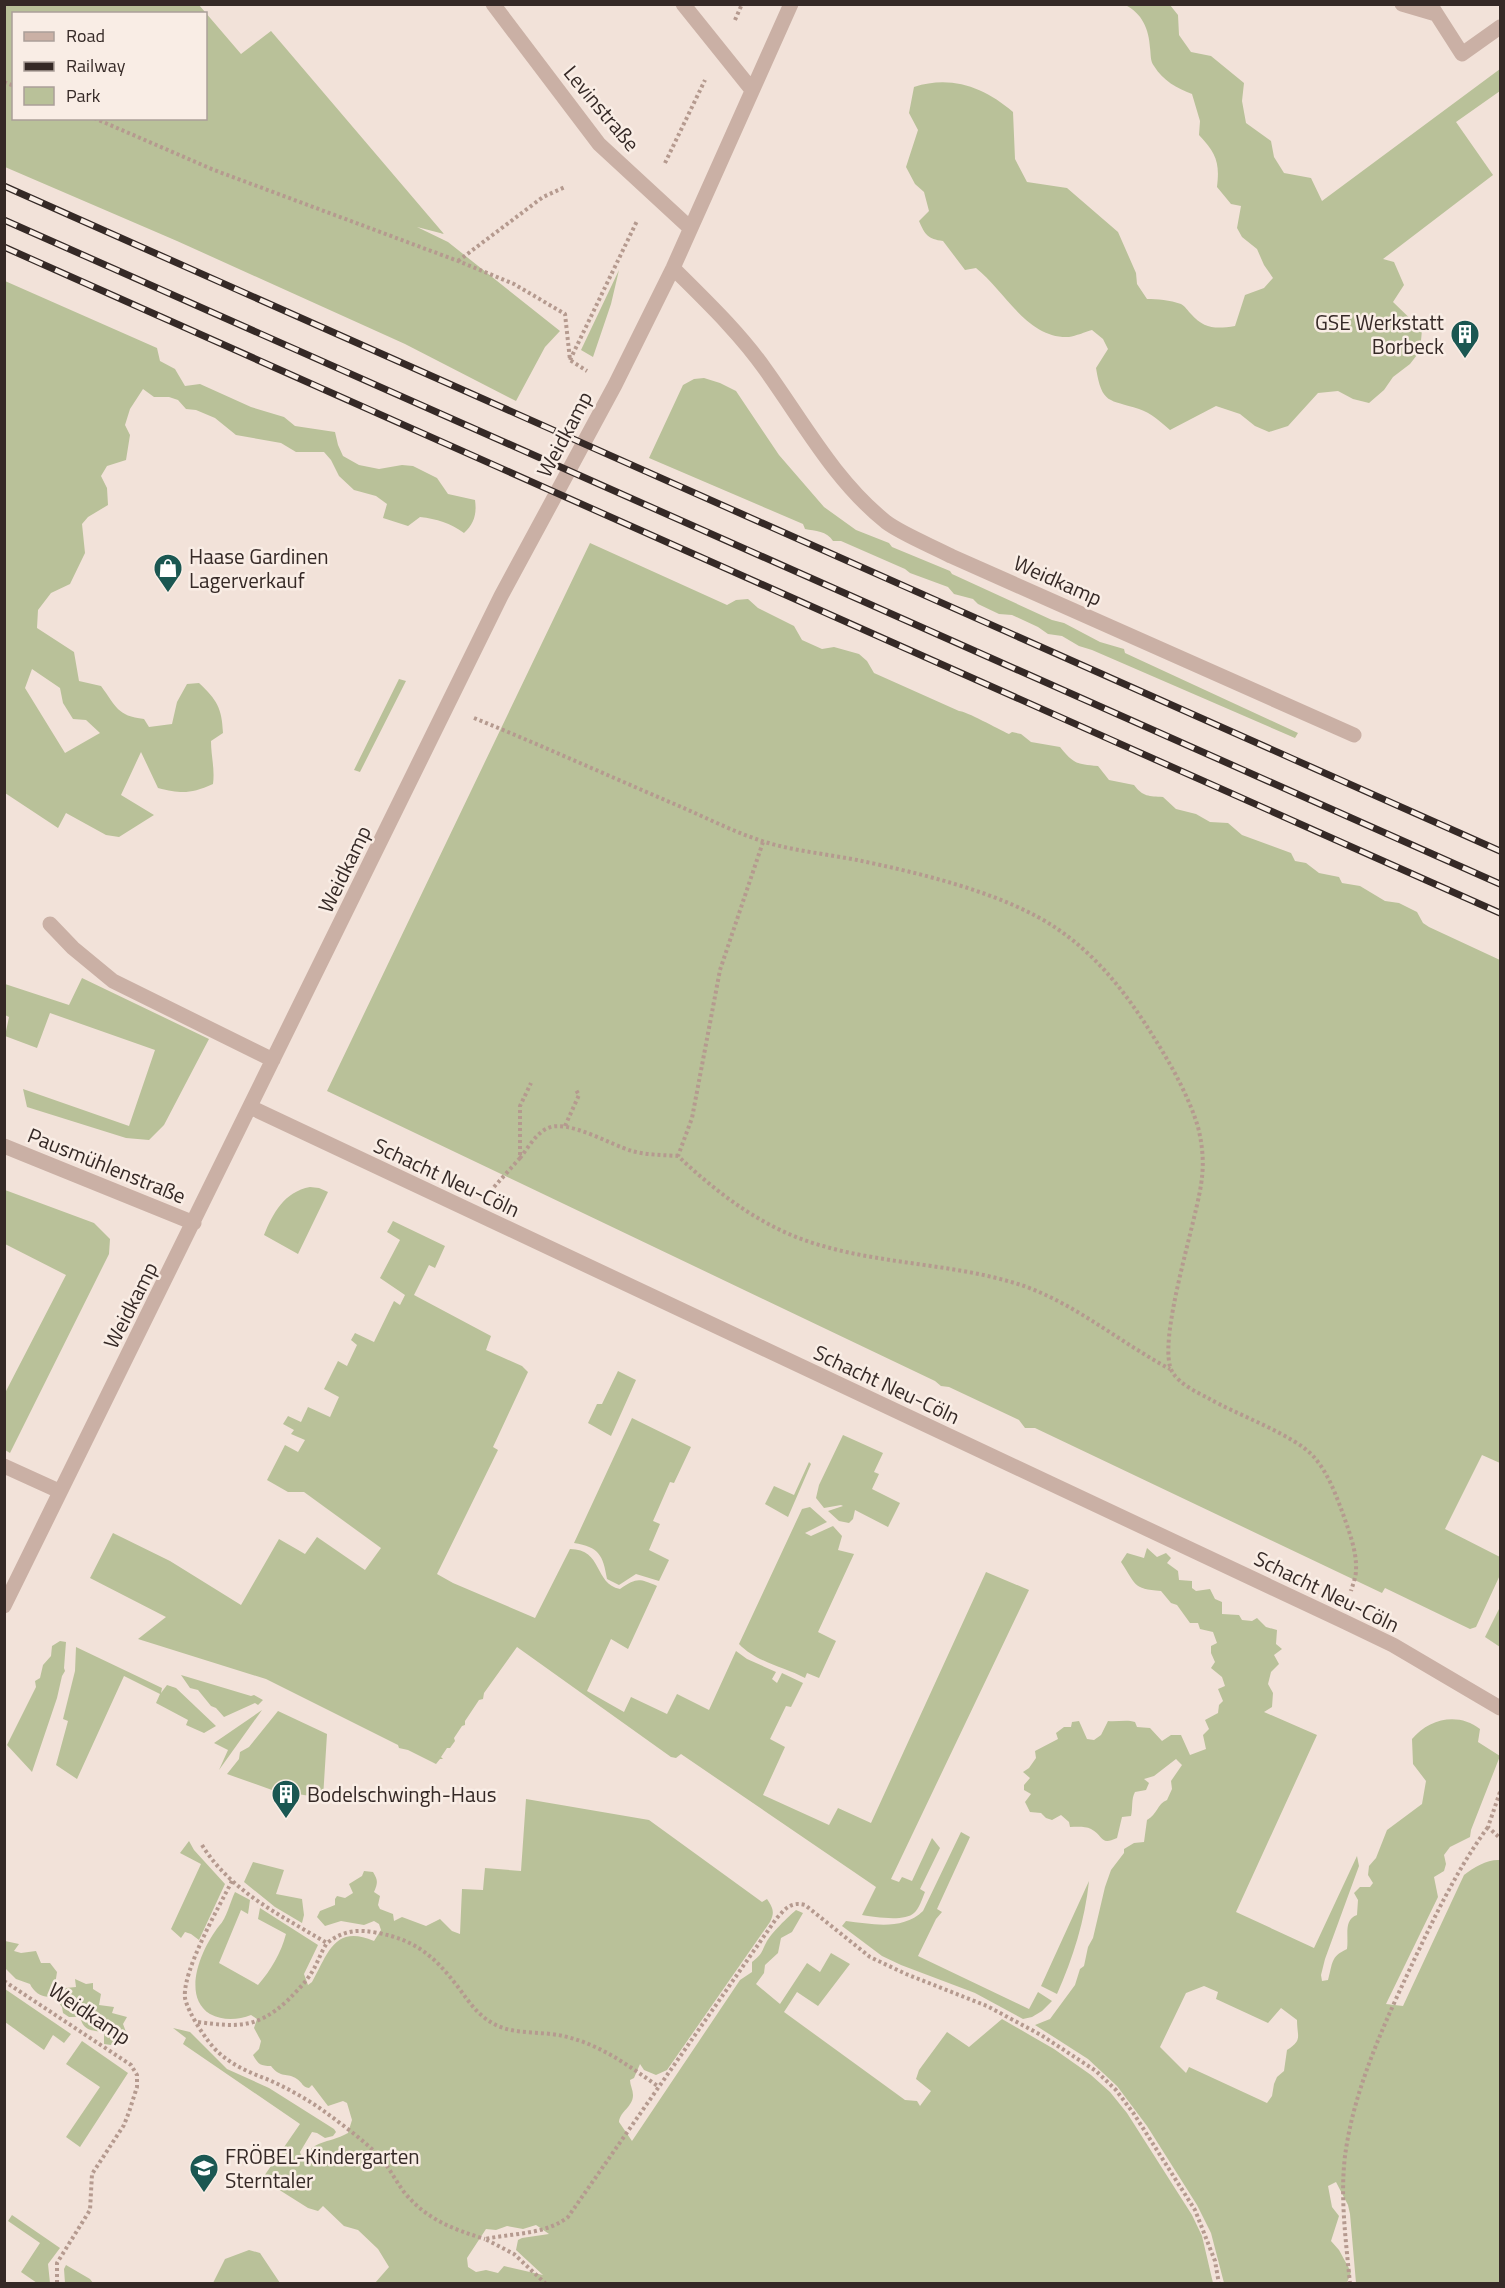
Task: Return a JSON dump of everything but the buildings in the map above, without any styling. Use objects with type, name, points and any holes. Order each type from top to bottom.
[{"type":"street","name":"Levinstraße","points":[[493,4],[599,144],[690,228]]},
{"type":"street","points":[[683,4],[752,90]]},
{"type":"street","name":"Weidkamp","points":[[4,1606],[501,596],[615,385],[673,268],[791,4]]},
{"type":"street","points":[[1402,4],[1433,9],[1462,54],[1500,27]]},
{"type":"street","name":"Weidkamp","points":[[673,268],[738,334],[765,369],[824,457],[849,488],[887,523],[951,556],[1354,735]]},
{"type":"street","points":[[50,924],[73,948],[113,981],[273,1060]]},
{"type":"street","name":"Schacht Neu-Cöln","points":[[250,1107],[1393,1645],[1500,1708]]},
{"type":"street","name":"Pausmühlenstraße","points":[[4,1146],[194,1223]]},
{"type":"street","points":[[4,1466],[59,1491]]},
{"type":"path","points":[[99,120],[214,170],[514,284],[565,314],[570,360],[590,373]]},
{"type":"path","points":[[458,261],[543,197],[565,188]]},
{"type":"path","points":[[447,707],[763,842],[894,869],[993,898],[1057,928],[1086,951],[1108,973],[1134,1006],[1161,1048],[1185,1094],[1201,1142],[1202,1178],[1176,1291],[1168,1352],[1170,1370]]},
{"type":"path","points":[[678,1156],[692,1118],[720,970],[763,842]]},
{"type":"path","points":[[520,1158],[520,1106],[531,1083]]},
{"type":"path","points":[[565,1126],[579,1095],[576,1090]]},
{"type":"path","points":[[472,1212],[540,1133],[550,1126],[565,1126],[648,1155],[678,1156],[735,1204],[786,1233],[823,1246],[975,1274],[1026,1287],[1064,1304],[1170,1370],[1175,1376],[1211,1400],[1304,1448],[1319,1464],[1331,1485],[1353,1546],[1356,1571],[1343,1621]]},
{"type":"path","points":[[1350,2283],[1343,2193],[1345,2157],[1358,2099],[1395,2001],[1466,1857],[1488,1827],[1500,1792]]},
{"type":"path","points":[[1488,1827],[1500,1838]]},
{"type":"path","points":[[202,1845],[214,1863],[260,1903],[327,1943]]},
{"type":"path","points":[[232,1881],[188,1972],[185,1997],[188,2009],[217,2051],[250,2074],[290,2090],[321,2109],[360,2139],[379,2156],[405,2193],[431,2218],[446,2226],[485,2239],[514,2254],[546,2283]]},
{"type":"path","points":[[485,2239],[543,2230],[558,2225],[568,2217],[776,1919],[787,1906],[797,1903],[805,1905],[870,1957],[987,2006],[1041,2035],[1096,2071],[1116,2090],[1134,2114],[1195,2210],[1212,2252],[1219,2283]]},
{"type":"path","points":[[197,2022],[236,2026],[251,2024],[263,2019],[297,1991],[312,1972],[327,1943],[347,1931],[362,1930],[393,1936],[415,1944],[447,1973],[467,2001],[485,2019],[500,2027],[514,2031],[546,2032],[586,2043],[610,2054],[659,2087]]},
{"type":"path","name":"Weidkamp","points":[[4,1981],[131,2065],[137,2075],[137,2087],[124,2125],[92,2174],[90,2210],[57,2263],[57,2283]]},
{"type":"green space","points":[[5,4],[199,5],[205,12],[12,12],[12,120],[207,120],[207,14],[241,54],[271,31],[444,234],[417,227],[448,242],[560,331],[545,347],[516,401],[405,344],[177,241],[5,167]]},
{"type":"green space","points":[[1125,5],[1170,5],[1178,15],[1179,35],[1191,52],[1211,56],[1244,83],[1242,101],[1246,123],[1271,141],[1274,157],[1284,173],[1311,178],[1322,201],[1500,69],[1500,91],[1456,122],[1493,175],[1383,259],[1394,262],[1404,285],[1393,302],[1422,330],[1420,351],[1410,364],[1393,377],[1384,390],[1369,403],[1353,399],[1338,391],[1318,393],[1288,426],[1269,432],[1255,426],[1240,414],[1216,406],[1170,430],[1148,413],[1109,399],[1104,395],[1096,368],[1108,349],[1103,339],[1092,330],[1069,337],[1054,336],[1041,330],[1018,312],[976,268],[965,270],[943,241],[930,237],[923,230],[919,221],[929,211],[924,192],[915,184],[906,167],[918,130],[909,113],[914,87],[941,82],[966,86],[990,96],[1013,112],[1015,159],[1027,182],[1067,188],[1118,232],[1136,273],[1137,284],[1147,299],[1181,304],[1196,319],[1206,325],[1222,328],[1235,326],[1245,295],[1264,288],[1273,278],[1257,249],[1242,237],[1237,228],[1241,206],[1231,204],[1217,187],[1216,158],[1199,135],[1200,121],[1192,94],[1171,83],[1158,71],[1152,62],[1144,22],[1136,12]]},
{"type":"green space","points":[[619,270],[611,304],[593,357],[581,350]]},
{"type":"green space","points":[[5,281],[157,348],[160,361],[175,369],[185,386],[200,384],[251,407],[284,417],[295,426],[335,432],[343,456],[359,465],[379,469],[402,465],[413,466],[437,478],[448,494],[475,500],[474,518],[464,533],[448,524],[432,519],[420,517],[408,526],[383,518],[387,504],[376,496],[354,490],[339,476],[324,452],[296,452],[281,443],[236,435],[215,418],[196,410],[186,409],[178,400],[169,397],[154,397],[143,389],[130,409],[125,425],[130,435],[126,460],[107,466],[101,476],[107,488],[108,505],[88,517],[82,524],[85,553],[70,584],[51,593],[38,610],[37,628],[74,652],[79,681],[101,686],[122,713],[144,719],[149,727],[172,724],[177,702],[187,684],[199,683],[217,705],[222,724],[223,733],[211,741],[213,784],[186,792],[158,788],[141,752],[121,795],[154,815],[119,837],[106,835],[66,813],[58,828],[5,793]],"holes":[[[32,669],[60,688],[63,703],[73,719],[86,720],[100,733],[65,753],[25,688]]]},
{"type":"green space","points":[[704,378],[736,391],[779,455],[824,507],[856,530],[950,571],[952,574],[1052,620],[1064,623],[1100,642],[1124,649],[1125,653],[1298,733],[1295,738],[1079,646],[1062,636],[1048,634],[1012,615],[999,614],[978,604],[973,599],[954,594],[948,587],[910,573],[841,541],[833,541],[824,533],[805,529],[803,524],[649,458],[683,385],[694,379]]},
{"type":"green space","points":[[590,543],[727,605],[736,600],[748,599],[758,608],[794,626],[802,640],[822,649],[834,647],[859,654],[867,661],[874,673],[1009,734],[1012,732],[1021,734],[1031,742],[1060,747],[1076,762],[1098,766],[1109,780],[1134,785],[1140,792],[1147,795],[1163,797],[1176,809],[1196,814],[1210,822],[1228,823],[1242,835],[1291,853],[1295,861],[1306,863],[1319,873],[1339,877],[1342,883],[1360,886],[1385,901],[1399,903],[1417,912],[1423,923],[1429,927],[1500,960],[1500,1463],[1482,1455],[1445,1529],[1500,1557],[1500,1575],[1476,1627],[1470,1629],[1385,1588],[1382,1593],[1035,1428],[1025,1428],[1019,1420],[949,1387],[941,1386],[935,1381],[327,1091]]},
{"type":"green space","points":[[399,679],[406,681],[360,772],[354,770]]},
{"type":"green space","points":[[82,978],[209,1039],[164,1125],[149,1140],[126,1138],[27,1107],[23,1089],[129,1126],[155,1050],[50,1013],[37,1048],[5,1036],[9,1017],[5,1015],[5,984],[69,1005]]},
{"type":"green space","points":[[310,1187],[328,1192],[298,1254],[264,1235],[271,1219],[286,1199]]},
{"type":"green space","points":[[5,1190],[94,1223],[110,1239],[109,1254],[10,1453],[5,1450],[5,1393],[66,1275],[5,1244]]},
{"type":"green space","points":[[393,1221],[445,1246],[435,1268],[429,1265],[414,1295],[491,1336],[486,1350],[522,1366],[528,1372],[493,1447],[498,1450],[437,1574],[535,1618],[570,1549],[588,1555],[612,1586],[620,1589],[638,1580],[657,1586],[628,1649],[611,1639],[587,1691],[624,1712],[631,1697],[667,1714],[677,1694],[709,1710],[736,1651],[747,1659],[776,1672],[772,1679],[777,1683],[782,1673],[803,1683],[791,1707],[786,1706],[770,1739],[785,1747],[763,1795],[829,1825],[838,1808],[871,1823],[986,1572],[1029,1590],[891,1879],[899,1882],[902,1877],[912,1881],[932,1838],[940,1848],[920,1889],[925,1892],[919,1906],[910,1916],[881,1918],[862,1915],[876,1887],[681,1754],[676,1758],[671,1757],[517,1647],[484,1693],[483,1699],[479,1700],[465,1721],[465,1725],[454,1738],[455,1741],[441,1757],[443,1759],[436,1764],[399,1748],[398,1745],[266,1679],[138,1639],[166,1617],[90,1578],[113,1533],[170,1561],[241,1605],[279,1539],[305,1554],[317,1537],[365,1570],[381,1548],[304,1492],[288,1492],[267,1480],[285,1445],[298,1452],[305,1440],[291,1434],[294,1430],[283,1424],[288,1416],[301,1422],[308,1407],[330,1417],[339,1397],[324,1389],[338,1361],[347,1366],[357,1345],[351,1340],[355,1333],[374,1342],[394,1301],[400,1305],[405,1295],[380,1278],[400,1240],[387,1232]]},
{"type":"green space","points":[[618,1371],[636,1380],[611,1436],[588,1423],[597,1404],[602,1404]]},
{"type":"green space","points":[[632,1418],[691,1447],[674,1483],[670,1482],[653,1521],[660,1524],[649,1550],[669,1560],[659,1581],[636,1574],[619,1585],[607,1579],[604,1564],[594,1550],[574,1543]]},
{"type":"green space","points":[[843,1435],[883,1453],[874,1472],[879,1474],[872,1489],[900,1503],[888,1527],[855,1510],[853,1519],[849,1523],[839,1521],[828,1511],[843,1506],[824,1508],[816,1498],[819,1485]]},
{"type":"green space","points":[[809,1462],[811,1464],[788,1517],[765,1504],[774,1486],[794,1495]]},
{"type":"green space","points":[[810,1507],[827,1522],[805,1533],[811,1536],[833,1526],[842,1536],[838,1550],[854,1554],[818,1632],[836,1641],[819,1678],[807,1673],[805,1678],[770,1664],[739,1644],[802,1509]]},
{"type":"green space","points":[[1147,1548],[1157,1557],[1166,1553],[1171,1558],[1167,1563],[1178,1571],[1179,1580],[1192,1581],[1192,1588],[1196,1591],[1210,1589],[1215,1599],[1222,1602],[1222,1614],[1239,1615],[1242,1620],[1252,1621],[1257,1618],[1266,1627],[1277,1630],[1276,1644],[1282,1649],[1274,1655],[1279,1664],[1271,1672],[1268,1684],[1273,1693],[1272,1707],[1264,1712],[1317,1735],[1236,1912],[1314,1948],[1357,1856],[1359,1866],[1325,1959],[1321,1975],[1322,1981],[1328,1980],[1335,1958],[1347,1949],[1348,1925],[1357,1915],[1358,1900],[1354,1893],[1360,1887],[1370,1887],[1373,1883],[1368,1875],[1369,1866],[1376,1858],[1387,1830],[1422,1804],[1426,1781],[1413,1764],[1412,1739],[1435,1722],[1463,1720],[1480,1729],[1478,1742],[1500,1756],[1470,1837],[1450,1847],[1444,1855],[1446,1864],[1444,1871],[1434,1877],[1438,1897],[1386,2004],[1403,2006],[1464,1875],[1481,1864],[1500,1860],[1500,2283],[1356,2283],[1350,2214],[1336,2182],[1328,2186],[1332,2207],[1339,2216],[1331,2241],[1339,2250],[1351,2272],[1347,2283],[1224,2283],[1211,2233],[1197,2205],[1147,2126],[1117,2086],[1088,2059],[1035,2025],[1050,2019],[1075,1985],[1093,1938],[1111,1870],[1124,1853],[1124,1849],[1134,1843],[1144,1842],[1147,1820],[1167,1800],[1172,1789],[1171,1781],[1182,1765],[1176,1759],[1154,1776],[1144,1779],[1149,1783],[1146,1790],[1135,1792],[1131,1816],[1122,1817],[1117,1838],[1105,1841],[1089,1828],[1070,1827],[1069,1822],[1061,1815],[1052,1820],[1041,1813],[1030,1812],[1025,1802],[1031,1794],[1024,1790],[1024,1785],[1030,1778],[1023,1772],[1036,1758],[1035,1751],[1058,1739],[1056,1733],[1064,1727],[1071,1727],[1072,1722],[1079,1721],[1087,1739],[1094,1740],[1101,1735],[1108,1721],[1125,1721],[1135,1722],[1137,1727],[1150,1728],[1162,1741],[1171,1735],[1181,1735],[1190,1755],[1206,1749],[1203,1735],[1209,1729],[1205,1720],[1218,1713],[1219,1705],[1223,1701],[1218,1689],[1225,1686],[1222,1677],[1211,1668],[1215,1662],[1211,1646],[1217,1643],[1213,1632],[1200,1629],[1198,1623],[1190,1623],[1177,1605],[1171,1603],[1161,1591],[1145,1589],[1136,1584],[1121,1562],[1127,1553],[1144,1558]],"holes":[[[1204,1986],[1218,1992],[1216,1999],[1268,2023],[1281,2008],[1297,2020],[1297,2041],[1287,2050],[1284,2071],[1277,2077],[1272,2096],[1267,2103],[1189,2067],[1186,2073],[1160,2047],[1186,1993]]]},
{"type":"green space","points":[[1500,1607],[1500,1647],[1485,1637]]},
{"type":"green space","points":[[60,1641],[66,1642],[65,1671],[32,1772],[7,1745],[36,1687],[35,1681],[40,1678],[43,1665],[51,1656],[52,1646]]},
{"type":"green space","points":[[76,1647],[162,1688],[161,1693],[167,1685],[176,1688],[216,1726],[204,1733],[186,1725],[188,1720],[156,1703],[160,1694],[124,1676],[77,1779],[56,1765],[68,1721],[63,1719],[75,1671]]},
{"type":"green space","points":[[181,1675],[254,1695],[263,1700],[258,1705],[255,1703],[224,1717],[198,1690],[190,1688]]},
{"type":"green space","points":[[262,1710],[219,1770],[228,1750],[214,1743]]},
{"type":"green space","points":[[278,1711],[327,1734],[323,1798],[272,1790],[227,1774],[239,1759],[240,1752],[249,1747]]},
{"type":"green space","points":[[526,1799],[649,1820],[762,1902],[767,1899],[772,1908],[770,1922],[667,2070],[656,2075],[644,2070],[640,2064],[634,2078],[630,2080],[632,2099],[619,2122],[632,2141],[740,1980],[752,1972],[752,1962],[761,1953],[772,1935],[796,1910],[803,1913],[792,1932],[781,1938],[778,1953],[765,1965],[764,1973],[756,1984],[780,2004],[807,1963],[820,1972],[831,1953],[850,1964],[818,2006],[797,1992],[784,2012],[905,2100],[917,2101],[920,2106],[931,2091],[916,2079],[919,2070],[947,2032],[969,2047],[1002,2019],[1054,2049],[1091,2075],[1110,2092],[1127,2113],[1192,2215],[1202,2236],[1213,2283],[375,2283],[389,2267],[378,2249],[358,2230],[344,2226],[323,2206],[318,2211],[308,2208],[262,2179],[300,2124],[183,2044],[186,2038],[173,2028],[190,2032],[227,2069],[269,2088],[334,2129],[336,2132],[333,2136],[325,2138],[312,2132],[300,2152],[303,2161],[316,2145],[348,2133],[352,2120],[347,2103],[343,2101],[328,2106],[312,2085],[309,2088],[304,2086],[299,2080],[278,2073],[271,2066],[260,2064],[253,2055],[259,2049],[261,2041],[254,2028],[257,2019],[251,2015],[231,2019],[220,2018],[210,2014],[201,2006],[196,1995],[195,1983],[201,1958],[224,1919],[235,1892],[250,1900],[248,1914],[241,1910],[219,1963],[258,1985],[267,1973],[278,1955],[286,1934],[258,1919],[260,1908],[318,1945],[304,1974],[308,1985],[312,1982],[328,1952],[341,1939],[350,1936],[374,1941],[381,1930],[379,1924],[374,1921],[364,1925],[341,1921],[325,1926],[317,1917],[320,1911],[335,1905],[337,1896],[345,1898],[353,1893],[349,1884],[362,1876],[364,1871],[373,1872],[376,1877],[374,1892],[380,1896],[378,1905],[380,1909],[393,1914],[394,1921],[402,1917],[426,1926],[440,1919],[452,1931],[460,1934],[462,1889],[483,1890],[485,1868],[521,1871]],"holes":[[[536,2225],[549,2234],[522,2238],[518,2240],[516,2250],[543,2275],[504,2266],[498,2273],[486,2270],[476,2272],[468,2267],[467,2258],[486,2229],[496,2230],[507,2226],[523,2229]]]},
{"type":"green space","points":[[961,1832],[970,1837],[937,1909],[942,1912],[936,1919],[918,1956],[1029,2009],[1038,1992],[1052,2001],[1032,2017],[1023,2019],[975,1993],[882,1956],[842,1926],[846,1921],[896,1924],[915,1917],[923,1911]]},
{"type":"green space","points":[[189,1841],[194,1850],[225,1884],[199,1940],[185,1932],[181,1938],[171,1929],[201,1864],[180,1853]]},
{"type":"green space","points":[[253,1862],[284,1870],[276,1894],[302,1899],[304,1915],[302,1923],[275,1907],[244,1882]]},
{"type":"green space","points":[[1089,1881],[1078,1939],[1057,1994],[1041,1986]]},
{"type":"green space","points":[[5,1941],[19,1944],[14,1951],[21,1953],[36,1951],[41,1963],[50,1963],[57,1972],[55,1985],[66,1988],[76,1987],[75,1979],[86,1984],[93,1983],[93,1989],[101,1994],[99,2005],[114,2007],[112,2013],[127,2017],[123,2024],[126,2040],[111,2045],[104,2044],[104,2033],[86,2028],[80,2017],[69,2017],[63,2013],[62,2007],[53,1996],[46,1997],[34,1990],[30,1984],[16,1979],[5,1968]]},
{"type":"green space","points":[[5,1989],[71,2034],[64,2043],[53,2035],[44,2050],[5,2022]]},
{"type":"green space","points":[[82,2041],[128,2073],[80,2147],[66,2137],[100,2087],[66,2064]]},
{"type":"green space","points":[[12,2215],[60,2248],[48,2264],[50,2283],[37,2283],[21,2272],[40,2243],[8,2221]]},
{"type":"green space","points":[[249,2250],[260,2253],[280,2283],[213,2283],[225,2259]]},
{"type":"green space","points":[[66,2265],[90,2279],[93,2283],[65,2283]]},
{"type":"railway","points":[[4,186],[1500,851]]},
{"type":"railway","points":[[4,220],[1500,884]]},
{"type":"railway","points":[[4,247],[1500,913]]},
{"type":"place","name":"GSE Werkstatt Borbeck","points":[[1465,360]]},
{"type":"place","name":"Haase Gardinen Lagerverkauf","points":[[168,594]]},
{"type":"place","name":"Bodelschwingh-Haus","points":[[286,1820]]},
{"type":"place","name":"FRÖBEL-Kindergarten Sterntaler","points":[[204,2194]]}]
